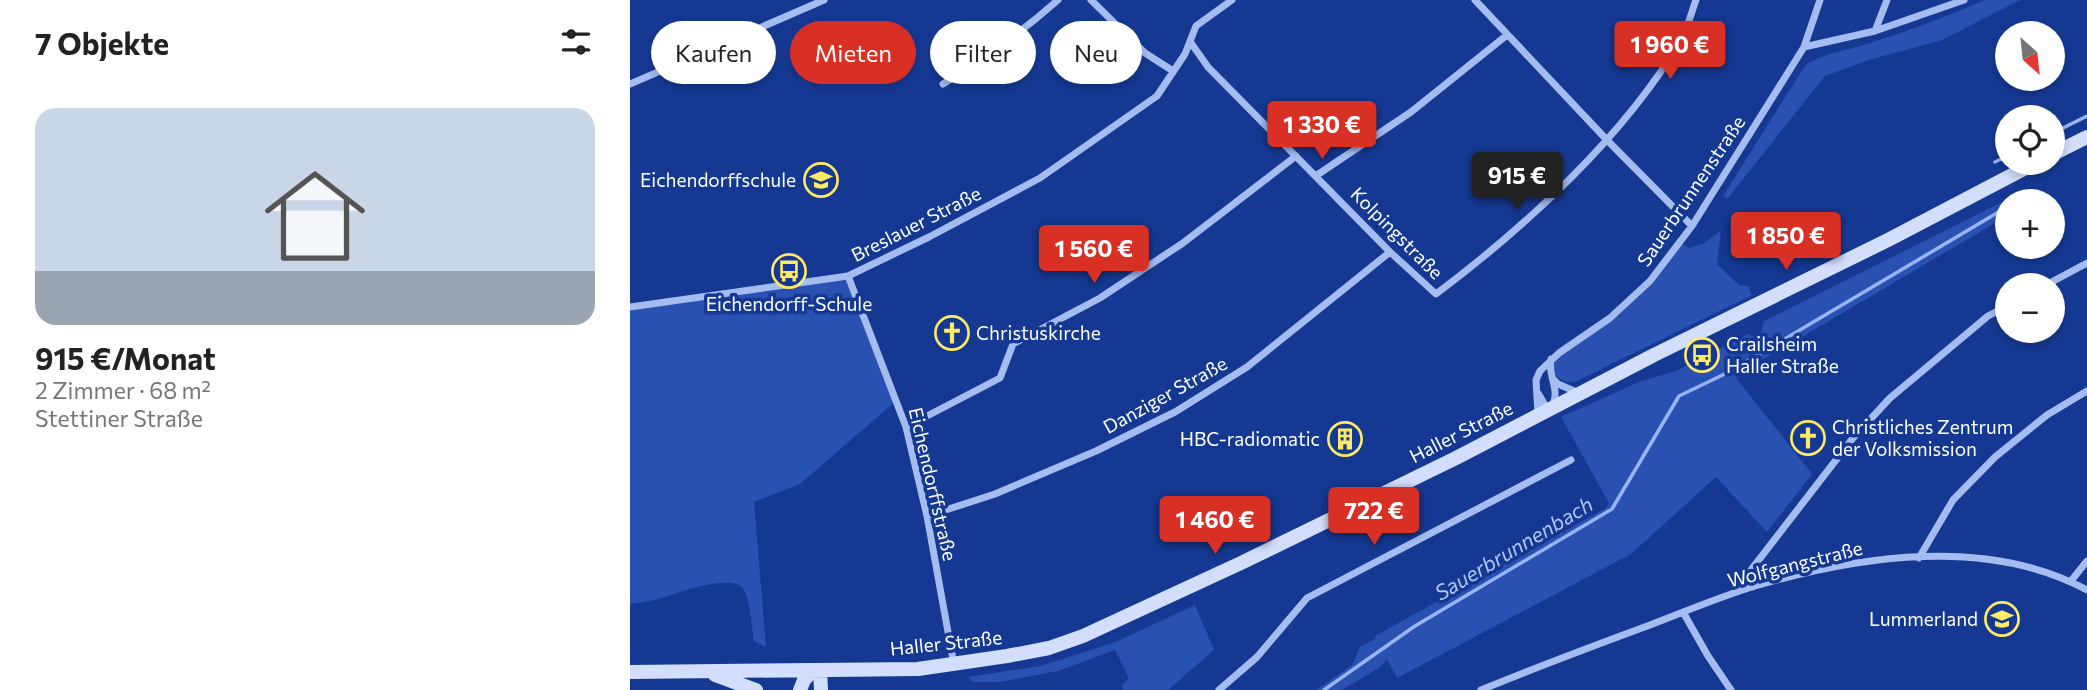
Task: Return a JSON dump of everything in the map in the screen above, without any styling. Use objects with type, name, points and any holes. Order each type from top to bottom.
[{"type":"main road","points":[[2065,148],[2087,137]]},
{"type":"main road","name":"Haller Straße","points":[[630,673],[918,669],[1049,648],[1132,615],[1456,458],[2012,175]]},
{"type":"main road","points":[[800,690],[804,680],[817,670],[821,690]]},
{"type":"main road","points":[[701,671],[756,690]]},
{"type":"street","points":[[630,84],[824,0]]},
{"type":"street","points":[[1034,21],[1058,0]]},
{"type":"street","points":[[1091,0],[1145,53],[1173,71]]},
{"type":"street","name":"Breslauer Straße","points":[[630,307],[848,276],[929,237],[1040,178],[1157,96],[1191,43],[1196,26],[1232,0]]},
{"type":"street","points":[[1475,0],[1692,226]]},
{"type":"street","points":[[1606,139],[1642,96],[1682,38],[1696,0]]},
{"type":"street","name":"Sauerbrunnenstraße","points":[[1536,389],[1540,371],[1551,359],[1610,318],[1650,281],[1692,226],[1804,47],[1820,0]]},
{"type":"street","points":[[1875,31],[1887,0]]},
{"type":"street","points":[[1804,47],[1875,31],[1944,4],[1964,0]]},
{"type":"street","points":[[1317,176],[1411,112],[1507,35]]},
{"type":"street","name":"Kolpingstraße","points":[[1191,43],[1208,67],[1390,252],[1436,294],[1532,217],[1606,139]]},
{"type":"street","points":[[906,427],[1000,378],[1013,344],[1100,298],[1142,271],[1296,156]]},
{"type":"street","name":"Danziger Straße","points":[[927,516],[995,495],[1096,451],[1175,412],[1247,367],[1390,252]]},
{"type":"street","points":[[2065,275],[2087,263]]},
{"type":"street","name":"Eichendorffstraße","points":[[848,276],[906,427],[927,516],[954,665]]},
{"type":"street","points":[[1753,587],[1751,570],[1853,438],[1890,398],[1995,312]]},
{"type":"street","points":[[1545,411],[1556,397],[1551,359]]},
{"type":"street","points":[[1553,379],[1558,384],[1580,393]]},
{"type":"street","points":[[1536,389],[1545,405],[1545,411]]},
{"type":"street","points":[[1536,389],[1545,411]]},
{"type":"street","points":[[1919,558],[1953,500],[1996,457],[2047,415],[2087,391]]},
{"type":"street","points":[[1219,690],[1257,657],[1307,597],[1571,460]]},
{"type":"street","name":"Wolfgangstraße","points":[[1481,690],[1753,587],[1863,562],[1919,558],[1993,561],[2033,568],[2071,581],[2087,590]]},
{"type":"street","points":[[2071,581],[2087,561]]},
{"type":"street","points":[[1684,612],[1708,656],[1731,690]]},
{"type":"shaded area","points":[[1985,0],[2020,0],[1942,40],[1869,60],[1825,76],[1728,198],[1723,196],[1806,64],[1915,28]]},
{"type":"shaded area","points":[[1995,206],[1995,223],[1736,378],[1812,474],[1767,532],[1716,477],[1631,554],[1397,678],[1387,659],[1380,667],[1342,690],[1316,690],[1352,665],[1360,647],[1376,638],[1375,636],[1606,508],[1609,503],[1561,417],[1639,382],[1676,371],[1748,334],[1754,337],[1761,332],[1764,321]]},
{"type":"shaded area","points":[[1721,230],[1717,264],[1739,285],[1748,286],[1752,295],[1575,382],[1566,382],[1550,373],[1551,359],[1610,318],[1650,281],[1680,243],[1689,248],[1705,243]]},
{"type":"shaded area","points":[[848,276],[897,400],[800,484],[754,502],[766,647],[754,641],[745,591],[735,584],[703,586],[630,604],[630,307]]},
{"type":"shaded area","points":[[1195,605],[1214,650],[1168,690],[1123,690],[1122,685],[1129,678],[1115,650],[1058,671],[1000,682],[973,682],[968,677],[1040,666],[1116,642]]},
{"type":"waterway","name":"Sauerbrunnenbach","points":[[2065,127],[2087,116]]},
{"type":"waterway","name":"Sauerbrunnenbach","points":[[1324,690],[1415,626],[1612,509],[1679,396],[1731,371],[1995,214]]},
{"type":"place","name":"Eichendorffschule","points":[[821,180]]},
{"type":"place","name":"Eichendorff-Schule","points":[[789,271]]},
{"type":"place","name":"Christuskirche","points":[[952,333]]},
{"type":"place","name":"Crailsheim Haller Straße","points":[[1702,355]]},
{"type":"place","name":"Christliches Zentrum der Volksmission","points":[[1808,438]]},
{"type":"place","name":"HBC-radiomatic","points":[[1345,439]]},
{"type":"place","name":"Lummerland","points":[[2002,619]]}]
